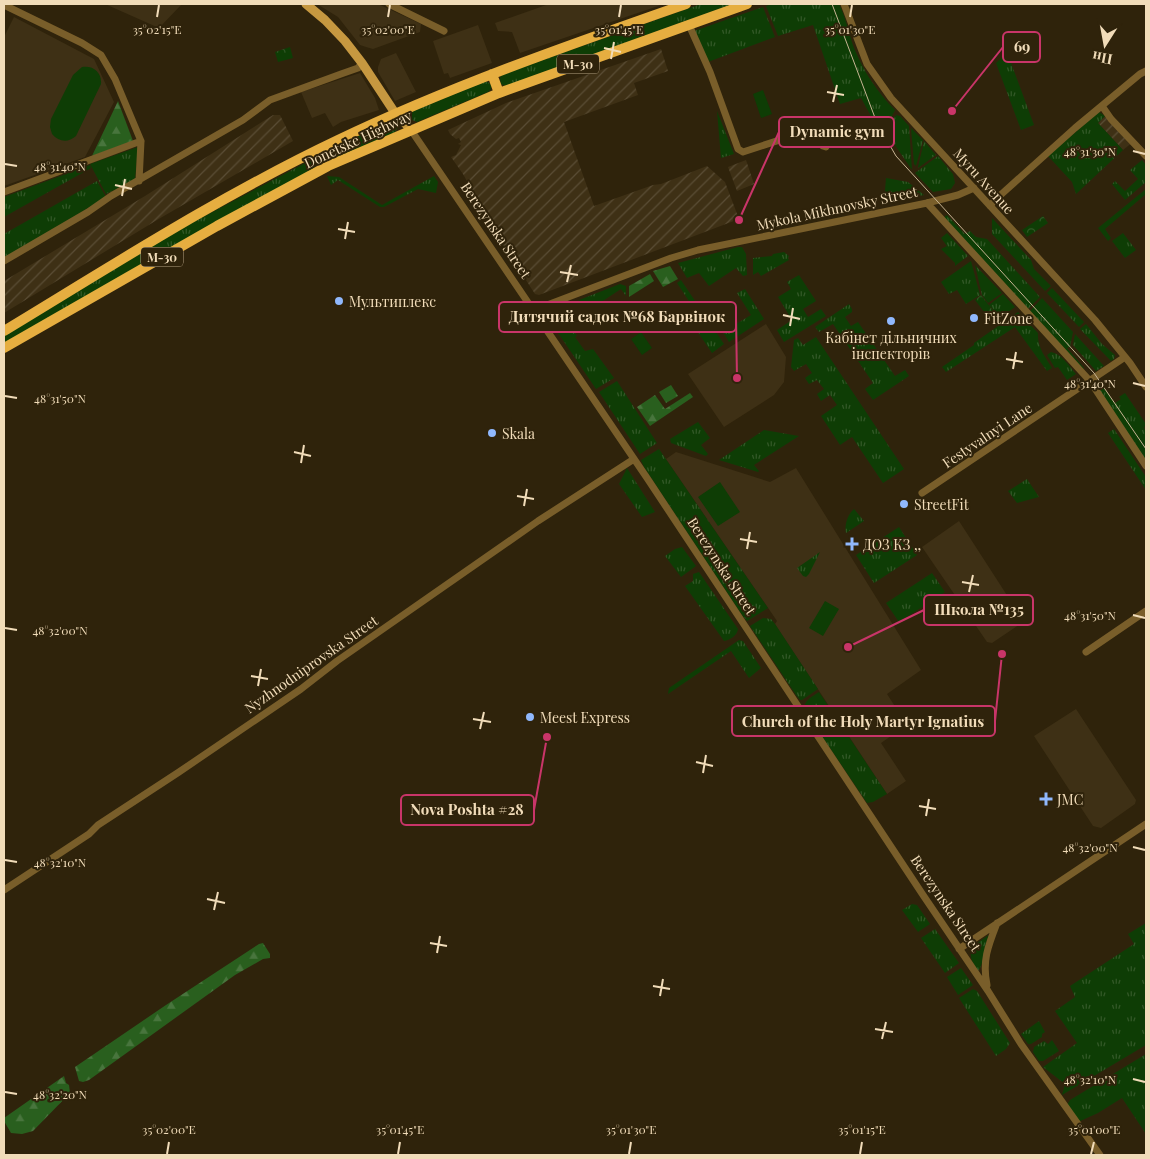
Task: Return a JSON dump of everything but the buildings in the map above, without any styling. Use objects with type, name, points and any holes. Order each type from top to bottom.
[{"type":"highway","name":"Donetske Highway","points":[[4,332],[159,238],[253,184],[315,152],[396,114],[492,74],[686,4]]},
{"type":"highway","name":"Donetske Highway","points":[[4,348],[201,235],[323,169],[499,93],[747,4]]},
{"type":"highway","points":[[492,74],[499,93]]},
{"type":"highway","points":[[315,152],[323,169]]},
{"type":"main road","name":"Berezynska Street","points":[[306,4],[334,29],[362,63],[396,114],[411,130]]},
{"type":"street","points":[[389,4],[444,31]]},
{"type":"street","points":[[4,5],[82,43],[101,55],[115,79],[141,141],[139,181]]},
{"type":"street","name":"Myru Avenue","points":[[845,5],[863,55],[876,79],[891,98],[1095,320],[1146,387]]},
{"type":"street","points":[[689,24],[710,72],[738,149],[742,152],[792,136],[798,132],[804,132],[823,146],[826,146]]},
{"type":"street","points":[[4,261],[81,216],[111,196],[243,120],[270,100],[358,68],[362,63]]},
{"type":"street","points":[[990,206],[1038,161],[1140,74],[1146,71]]},
{"type":"street","points":[[1102,106],[1110,119],[1146,156]]},
{"type":"street","name":"Berezynska Street","points":[[411,130],[634,459],[988,990],[1021,1044],[1060,1102],[1100,1155]]},
{"type":"street","points":[[4,192],[141,141]]},
{"type":"street","name":"Mykola Mikhnovsky Street","points":[[534,310],[671,258],[698,250],[927,203],[958,195],[974,188]]},
{"type":"street","points":[[927,203],[1090,381],[1146,466]]},
{"type":"street","points":[[1090,381],[1125,357]]},
{"type":"street","name":"Festyvalnyi Lane","points":[[922,493],[1090,381]]},
{"type":"street","name":"Nyzhnodniprovska Street","points":[[4,890],[300,689],[485,557],[634,459]]},
{"type":"street","points":[[1086,652],[1146,611]]},
{"type":"street","points":[[959,949],[1146,824]]},
{"type":"street","points":[[988,990],[984,971],[987,949],[997,923]]},
{"type":"shaded area","points":[[105,4],[182,4],[159,28]]},
{"type":"shaded area","points":[[317,4],[378,4],[421,24],[420,32],[373,49],[360,45],[338,17]]},
{"type":"shaded area","points":[[549,4],[664,4],[520,53],[512,32],[498,31],[495,23]]},
{"type":"shaded area","points":[[14,17],[94,59],[114,102],[85,157],[4,186],[4,37]]},
{"type":"shaded area","points":[[478,25],[492,63],[450,78],[448,73],[444,74],[433,41]]},
{"type":"shaded area","points":[[661,49],[668,71],[634,83],[638,95],[564,122],[594,206],[653,185],[661,184],[707,166],[725,182],[739,219],[539,295],[535,294],[498,237],[463,174],[451,157],[456,155],[461,145],[458,144],[461,142],[459,138],[456,139],[450,134],[448,130],[506,103]]},
{"type":"shaded area","points":[[396,53],[416,92],[395,101],[378,72],[378,67],[381,59]]},
{"type":"shaded area","points":[[360,73],[375,98],[379,110],[341,122],[333,127],[325,113],[312,118],[301,92]]},
{"type":"shaded area","points":[[273,115],[280,115],[293,141],[157,220],[4,313],[4,281],[145,196]]},
{"type":"shaded area","points":[[1105,116],[1130,144],[1123,150],[1098,123]]},
{"type":"shaded area","points":[[746,160],[754,184],[737,191],[728,167]]},
{"type":"shaded area","points":[[766,324],[786,357],[784,382],[774,395],[724,427],[688,374]]},
{"type":"shaded area","points":[[676,452],[770,482],[796,468],[921,670],[887,694],[907,725],[881,743],[906,781],[887,794],[775,624],[777,621],[666,459]]},
{"type":"shaded area","points":[[959,521],[1023,620],[1023,622],[992,643],[987,642],[922,547]]},
{"type":"shaded area","points":[[1076,709],[1136,800],[1135,804],[1101,828],[1093,826],[1034,736]]},
{"type":"green space","points":[[701,4],[733,4],[505,86],[501,84],[501,75]]},
{"type":"green space","points":[[772,4],[839,4],[862,65],[877,89],[895,110],[882,136],[861,98],[840,104],[813,25],[778,36],[766,6]]},
{"type":"green space","points":[[763,7],[775,37],[708,62],[694,31]]},
{"type":"green space","points":[[290,47],[293,58],[278,62],[275,52]]},
{"type":"green space","points":[[1007,52],[1034,125],[1021,130],[996,63]]},
{"type":"green space","points":[[82,67],[90,67],[96,70],[100,76],[101,84],[76,136],[67,141],[61,140],[52,134],[50,127],[51,119],[73,75]]},
{"type":"green space","points":[[488,82],[491,85],[491,89],[488,92],[417,122],[410,119],[411,112]]},
{"type":"green space","points":[[763,90],[772,114],[761,118],[753,94]]},
{"type":"green space","points":[[118,101],[133,141],[92,156]]},
{"type":"green space","points":[[717,111],[734,154],[721,158]]},
{"type":"green space","points":[[1099,112],[1105,116],[1098,123],[1123,150],[1076,194],[1072,182],[1048,156]]},
{"type":"green space","points":[[896,115],[900,116],[909,126],[912,170],[888,135],[890,124]]},
{"type":"green space","points":[[394,121],[398,126],[395,132],[332,161],[325,159],[327,151]]},
{"type":"green space","points":[[911,128],[923,140],[916,166],[914,164]]},
{"type":"green space","points":[[924,141],[936,155],[918,168],[918,167]]},
{"type":"green space","points":[[138,147],[135,180],[106,194],[90,164]]},
{"type":"green space","points":[[938,156],[953,174],[955,183],[951,189],[933,192],[915,173]]},
{"type":"green space","points":[[1142,160],[1146,165],[1146,182],[1125,200],[1112,184],[1115,181],[1125,191],[1138,179],[1130,170]]},
{"type":"green space","points":[[309,161],[314,163],[315,169],[4,345],[4,336],[184,227]]},
{"type":"green space","points":[[90,165],[91,168],[4,217],[4,197]]},
{"type":"green space","points":[[327,176],[339,177],[382,205],[434,176],[438,182],[436,193],[418,189],[384,207],[380,207],[338,180],[331,185]]},
{"type":"green space","points":[[886,178],[908,182],[924,195],[884,203]]},
{"type":"green space","points":[[97,181],[106,197],[4,259],[4,234]]},
{"type":"green space","points":[[1146,189],[1146,194],[1105,229],[1111,238],[1108,241],[1098,228]]},
{"type":"green space","points":[[947,215],[965,234],[970,231],[976,237],[987,239],[1040,297],[1028,309],[943,218]]},
{"type":"green space","points":[[1043,216],[1048,223],[1027,237],[1022,230]]},
{"type":"green space","points":[[992,218],[1031,260],[1034,269],[1051,286],[1045,291],[992,234]]},
{"type":"green space","points":[[947,233],[968,256],[955,266],[955,263],[941,249],[947,246],[941,238]]},
{"type":"green space","points":[[1123,233],[1136,250],[1125,258],[1112,241]]},
{"type":"green space","points":[[742,247],[746,254],[747,275],[743,276],[736,268],[709,286],[699,273],[687,278],[678,263]]},
{"type":"green space","points":[[784,252],[789,256],[789,260],[761,276],[758,272],[753,275],[753,258],[772,256],[773,254]]},
{"type":"green space","points":[[971,261],[980,295],[966,304],[957,290],[949,294],[941,282]]},
{"type":"green space","points":[[975,265],[1002,293],[988,303],[982,295]]},
{"type":"green space","points":[[670,266],[678,279],[663,287],[653,271]]},
{"type":"green space","points":[[650,274],[654,281],[629,297],[629,286]]},
{"type":"green space","points":[[799,275],[816,301],[803,309],[808,317],[821,309],[826,316],[784,342],[777,330],[792,320],[778,297],[791,289],[787,282]]},
{"type":"green space","points":[[681,280],[724,344],[712,353],[691,322],[699,316],[677,283]]},
{"type":"green space","points":[[620,284],[626,286],[626,296],[621,289],[586,312],[579,300]]},
{"type":"green space","points":[[1052,288],[1084,322],[1079,327],[1047,293]]},
{"type":"green space","points":[[745,289],[764,319],[729,342],[723,332],[751,315],[737,293]]},
{"type":"green space","points":[[1003,294],[1015,307],[1000,318],[994,314],[995,312],[989,305]]},
{"type":"green space","points":[[981,295],[994,312],[988,317],[975,300]]},
{"type":"green space","points":[[1042,298],[1073,332],[1070,347],[1067,348],[1083,369],[1030,311]]},
{"type":"green space","points":[[849,304],[852,312],[845,317],[851,326],[858,322],[895,376],[905,370],[909,376],[873,400],[865,389],[873,383],[833,324],[819,332],[815,327]]},
{"type":"green space","points":[[558,307],[585,351],[593,349],[614,378],[596,389],[544,312]]},
{"type":"green space","points":[[1018,312],[1038,333],[1040,347],[1052,368],[1047,371],[1015,327],[946,372],[942,367],[974,345],[974,343]]},
{"type":"green space","points":[[1086,324],[1102,344],[1115,355],[1114,359],[1111,361],[1080,329]]},
{"type":"green space","points":[[641,332],[652,348],[642,355],[631,339]]},
{"type":"green space","points":[[1075,334],[1104,366],[1096,371],[1073,345]]},
{"type":"green space","points":[[816,337],[904,469],[883,483],[852,437],[840,445],[821,416],[837,405],[830,395],[821,401],[817,394],[824,389],[817,380],[809,384],[805,378],[812,373],[806,364],[794,371],[791,367],[794,340],[798,338],[803,345]]},
{"type":"green space","points":[[1051,352],[1062,358],[1076,374],[1067,380],[1058,367],[1055,368],[1047,355]]},
{"type":"green space","points":[[617,381],[657,443],[640,454],[599,392]]},
{"type":"green space","points":[[671,385],[678,396],[666,403],[659,392]]},
{"type":"green space","points":[[1102,386],[1115,403],[1125,393],[1146,424],[1144,428],[1146,431],[1146,461],[1098,389]]},
{"type":"green space","points":[[690,393],[693,397],[650,426],[637,407],[655,395],[665,409]]},
{"type":"green space","points":[[698,422],[710,438],[701,445],[708,454],[706,456],[671,443],[670,439]]},
{"type":"green space","points":[[1114,429],[1146,477],[1146,490],[1108,433]]},
{"type":"green space","points":[[764,430],[799,436],[754,465],[758,472],[719,460]]},
{"type":"green space","points":[[659,449],[768,608],[747,621],[644,467],[641,460]]},
{"type":"green space","points":[[627,468],[655,512],[642,517],[619,484]]},
{"type":"green space","points":[[1027,479],[1039,497],[1017,503],[1008,491]]},
{"type":"green space","points":[[720,482],[740,512],[718,526],[698,497]]},
{"type":"green space","points":[[854,509],[864,521],[846,533],[847,520]]},
{"type":"green space","points":[[899,527],[917,555],[874,583],[856,555]]},
{"type":"green space","points":[[682,547],[696,566],[681,577],[665,556],[675,549]]},
{"type":"green space","points":[[820,552],[809,574],[806,577],[803,576],[797,568]]},
{"type":"green space","points":[[699,572],[738,629],[735,636],[729,640],[724,641],[685,586],[693,581],[693,574]]},
{"type":"green space","points":[[932,573],[945,592],[899,622],[886,603]]},
{"type":"green space","points":[[825,601],[839,609],[823,636],[809,628]]},
{"type":"green space","points":[[763,618],[771,619],[775,624],[818,689],[802,700],[796,695],[750,626]]},
{"type":"green space","points":[[739,640],[743,641],[761,668],[749,678],[731,651],[668,694],[669,688]]},
{"type":"green space","points":[[819,692],[887,794],[873,802],[867,803],[805,711],[806,702]]},
{"type":"green space","points":[[912,904],[917,905],[930,924],[918,932],[902,910]]},
{"type":"green space","points":[[1146,923],[1146,1045],[1062,1095],[1065,1084],[1043,1067],[1077,1043],[1055,1011],[1075,997],[1070,986],[1134,944],[1128,934]]},
{"type":"green space","points":[[935,929],[959,963],[945,973],[921,938]]},
{"type":"green space","points":[[989,935],[982,965],[978,971],[971,958],[972,950],[978,942]]},
{"type":"green space","points":[[263,943],[270,954],[270,958],[263,959],[235,975],[89,1080],[79,1081],[75,1067],[166,1005]]},
{"type":"green space","points":[[961,968],[973,985],[958,995],[947,977]]},
{"type":"green space","points":[[973,989],[977,991],[1010,1043],[1006,1049],[996,1056],[959,998]]},
{"type":"green space","points":[[1039,1021],[1045,1032],[1042,1034],[1042,1037],[1028,1044],[1021,1034]]},
{"type":"green space","points":[[1052,1040],[1059,1051],[1043,1061],[1039,1061],[1033,1052],[1034,1047],[1044,1041],[1048,1044]]},
{"type":"green space","points":[[1146,1054],[1146,1134],[1122,1098],[1098,1113],[1078,1122],[1067,1105],[1070,1100]]},
{"type":"green space","points":[[64,1076],[66,1083],[69,1085],[70,1093],[33,1131],[22,1134],[11,1133],[4,1118]]},
{"type":"tram line","points":[[832,4],[877,123],[896,156],[1094,373],[1146,449]]},
{"type":"place","name":"69","points":[[952,111]]},
{"type":"place","name":"Dynamic gym","points":[[739,220]]},
{"type":"place","name":"Мультиплекс","points":[[339,301]]},
{"type":"place","name":"FitZone","points":[[974,318]]},
{"type":"place","name":"Кабінет дільничних інспекторів","points":[[891,321]]},
{"type":"place","name":"Дитячий садок №68 Барвінок","points":[[737,378]]},
{"type":"place","name":"Skala","points":[[492,433]]},
{"type":"place","name":"StreetFit","points":[[904,504]]},
{"type":"place","name":"ДОЗ КЗ ,,","points":[[852,544]]},
{"type":"place","name":"Школа №135","points":[[848,647]]},
{"type":"place","name":"Church of the Holy Martyr Ignatius","points":[[1002,654]]},
{"type":"place","name":"Meest Express","points":[[530,717]]},
{"type":"place","name":"Nova Poshta #28","points":[[547,737]]},
{"type":"place","name":"JMC","points":[[1046,799]]}]
